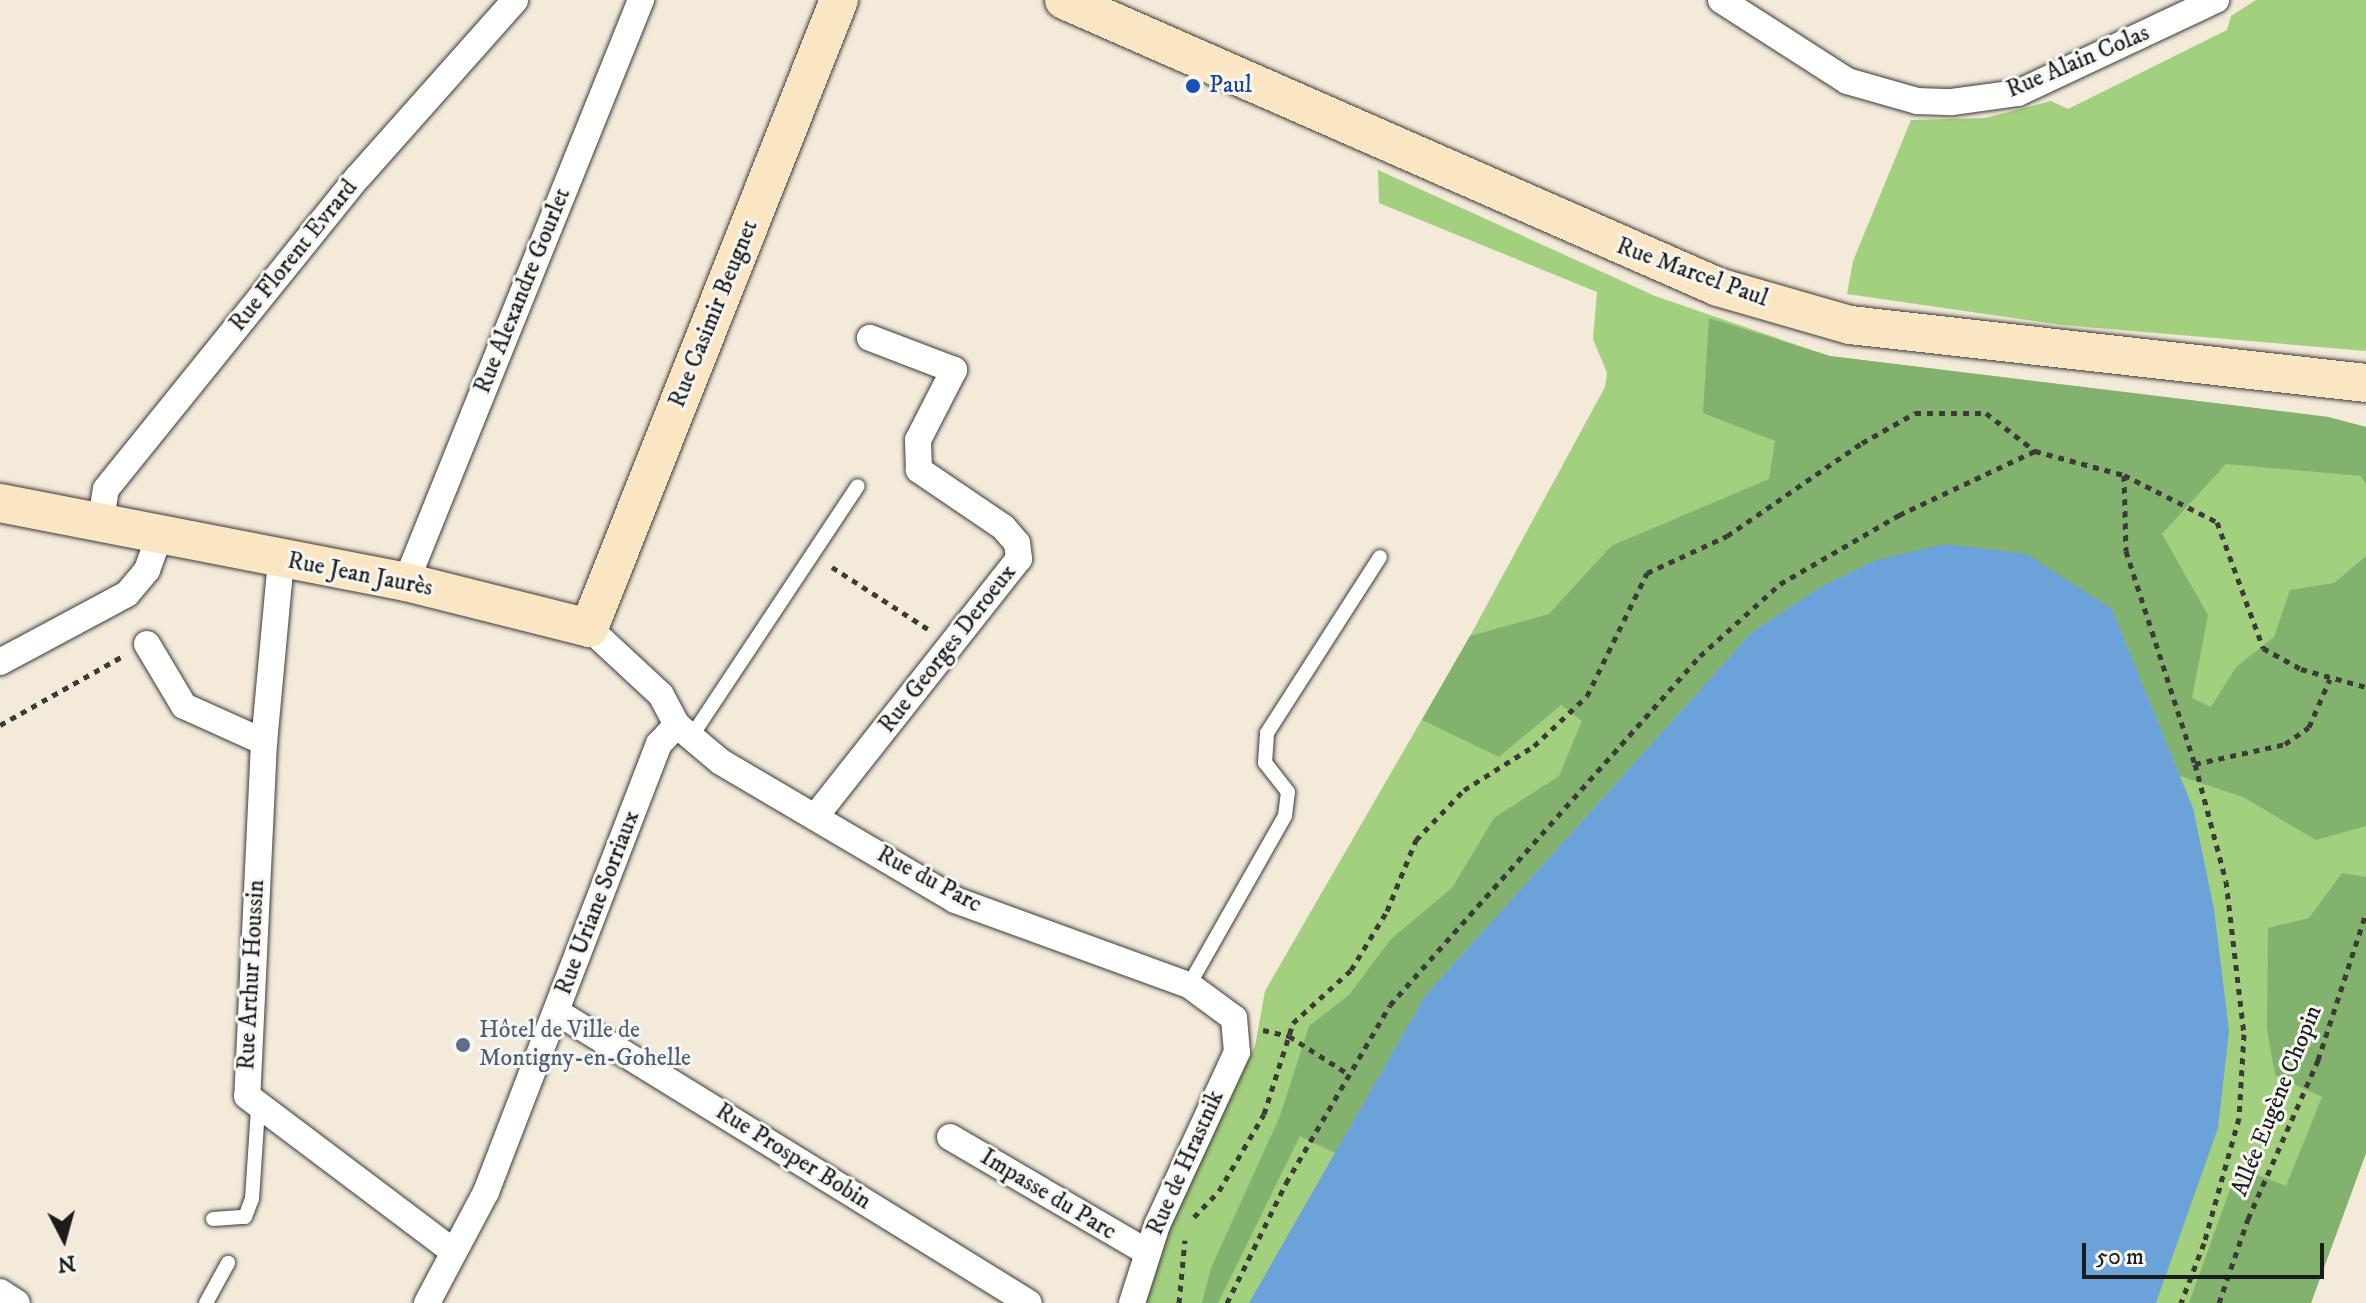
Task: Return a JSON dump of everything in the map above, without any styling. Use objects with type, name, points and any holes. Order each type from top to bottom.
[{"type":"street","name":"Rue Alexandre Gourlet","points":[[406,582],[641,0]]},
{"type":"street","name":"Rue Casimir Beugnet","points":[[589,628],[839,0]]},
{"type":"street","name":"Rue Marcel Paul","points":[[1064,0],[1718,287],[1850,325],[2366,383]]},
{"type":"street","name":"Rue Alain Colas","points":[[1721,0],[1847,81],[1917,101],[1952,102],[2018,93],[2216,0]]},
{"type":"street","name":"Rue Florent Evrard","points":[[100,526],[106,489],[359,176],[506,3]]},
{"type":"street","name":"Rue Georges Deroeux","points":[[815,817],[1019,559],[1017,543],[1003,527],[919,470],[918,440],[954,370],[870,338]]},
{"type":"street","name":"Rue Jean Jaurès","points":[[0,503],[100,526],[406,582],[589,628],[661,695],[684,731]]},
{"type":"street","points":[[0,662],[127,594],[147,570],[159,537]]},
{"type":"street","name":"Rue Arthur Houssin","points":[[258,1108],[247,1096],[264,742],[281,560]]},
{"type":"street","points":[[147,644],[184,706],[264,742]]},
{"type":"street","name":"Rue du Parc","points":[[684,731],[721,762],[955,900],[1189,985],[1238,1025]]},
{"type":"street","name":"Rue Uriane Sorriaux","points":[[427,1303],[486,1192],[659,744],[684,731]]},
{"type":"street","name":"Rue Prosper Bobin","points":[[557,1012],[1029,1303]]},
{"type":"street","name":"Rue de Hrastnik","points":[[1132,1303],[1147,1252],[1196,1134],[1237,1052],[1238,1025]]},
{"type":"street","points":[[258,1108],[454,1252]]},
{"type":"street","name":"Impasse du Parc","points":[[950,1137],[1147,1252]]},
{"type":"street","points":[[0,1292],[17,1303]]},
{"type":"lane","points":[[684,731],[814,555],[858,486]]},
{"type":"lane","points":[[1189,985],[1285,816],[1288,792],[1265,763],[1267,733],[1380,557]]},
{"type":"lane","name":"Rue Arthur Houssin","points":[[213,1219],[245,1217],[252,1199],[258,1108]]},
{"type":"lane","points":[[206,1303],[228,1263]]},
{"type":"path","points":[[1179,1303],[1187,1226],[1219,1191],[1264,1114],[1293,1023],[1351,970],[1387,911],[1416,840],[1464,790],[1534,746],[1587,696],[1647,573],[1727,536],[1862,443],[1915,413],[1986,413],[2035,451],[2124,475],[2217,522],[2263,648],[2330,679],[2366,687]]},
{"type":"path","points":[[1227,1303],[1286,1183],[1390,1005],[1700,656],[1780,584],[1912,508],[2035,451]]},
{"type":"path","points":[[2124,475],[2126,551],[2195,764],[2226,881],[2244,1034],[2239,1118],[2204,1243],[2181,1303]]},
{"type":"path","points":[[814,555],[952,644]]},
{"type":"path","points":[[0,725],[147,644]]},
{"type":"path","points":[[2195,764],[2285,744],[2309,727],[2330,679]]},
{"type":"path","name":"Allée Eugène Chopin","points":[[2219,1303],[2248,1219],[2318,1060],[2366,913]]},
{"type":"path","points":[[1238,1025],[1289,1036],[1350,1075]]},
{"type":"green space","points":[[2256,0],[2366,0],[2366,351],[2062,325],[1847,294],[1853,261],[1911,120],[1985,118],[2051,101],[2068,109],[2227,30],[2231,16]]},
{"type":"green space","points":[[1378,170],[1655,296],[1829,356],[2328,417],[2366,427],[2366,1153],[2311,1303],[1146,1303],[1171,1224],[1255,1046],[1265,991],[1470,636],[1605,387],[1607,373],[1593,339],[1597,292],[1379,203]]},
{"type":"green space","points":[[1709,318],[1830,356],[2328,417],[2366,427],[2366,484],[2361,476],[2226,464],[2162,534],[2208,615],[2192,698],[2211,707],[2236,667],[2274,637],[2290,590],[2334,583],[2366,556],[2366,826],[2316,840],[2243,797],[2180,776],[2112,609],[1876,560],[1822,586],[1751,633],[1425,996],[1335,1153],[1300,1136],[1218,1303],[1202,1303],[1211,1268],[1280,1116],[1309,1026],[1349,995],[1391,939],[1452,888],[1494,818],[1559,776],[1582,721],[1561,705],[1499,757],[1422,720],[1470,636],[1549,614],[1611,546],[1769,479],[1775,441],[1703,413]]},
{"type":"green space","points":[[2342,873],[2366,877],[2366,1153],[2311,1303],[2189,1303],[2238,1167],[2286,1186],[2322,1097],[2275,1075],[2267,1029],[2268,928],[2309,918]]},
{"type":"water","points":[[1945,544],[2027,554],[2112,609],[2193,808],[2214,909],[2229,1031],[2218,1128],[2156,1303],[1249,1303],[1425,996],[1751,633],[1822,586],[1876,560]]},
{"type":"place","name":"Paul","points":[[1193,86]]},
{"type":"place","name":"Hôtel de Ville de Montigny-en-Gohelle","points":[[463,1045]]}]
